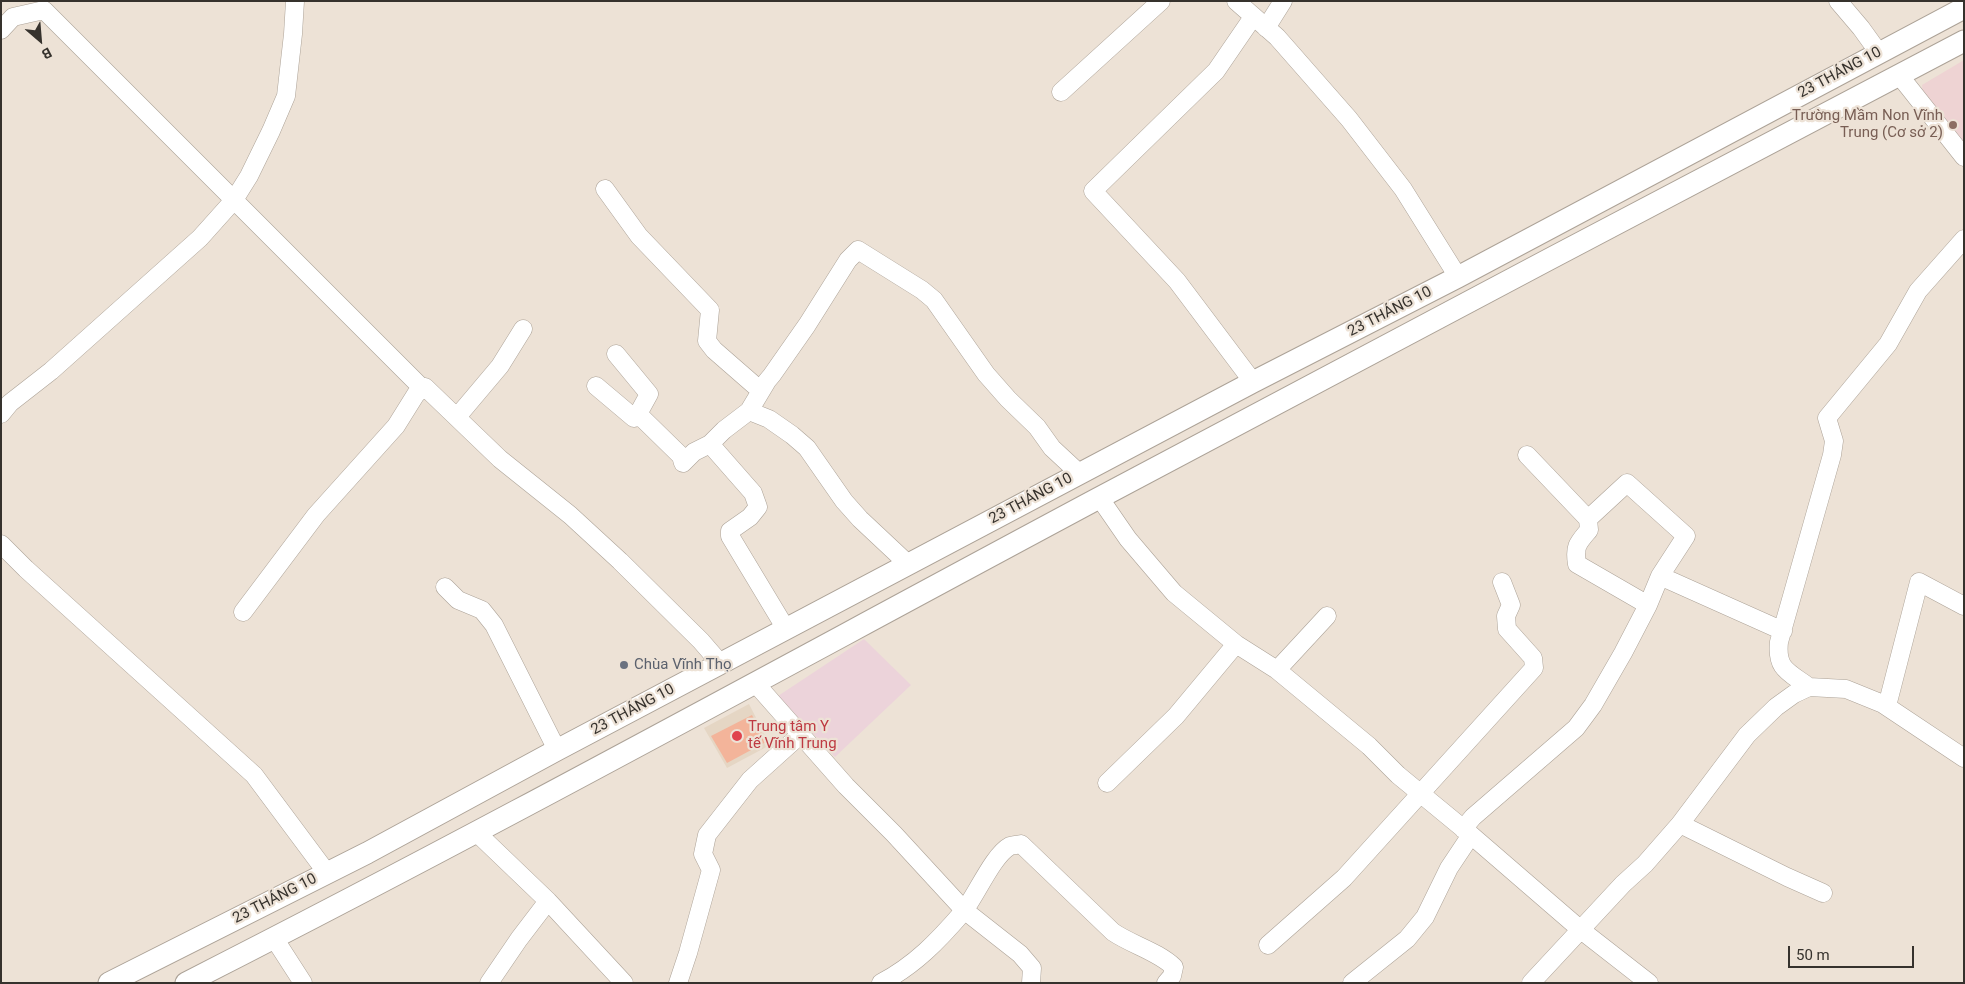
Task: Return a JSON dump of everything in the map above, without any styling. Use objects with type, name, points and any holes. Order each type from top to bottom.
[{"type":"main road","name":"23 THÁNG 10","points":[[109,983],[327,873],[720,663],[1253,382],[1458,277],[1958,11]]},
{"type":"main road","name":"23 THÁNG 10","points":[[186,983],[756,684],[1099,498],[1964,41]]},
{"type":"main road","points":[[1879,52],[1898,75]]},
{"type":"main road","points":[[1080,474],[1099,498]]},
{"type":"main road","points":[[511,774],[526,805]]},
{"type":"street","points":[[1,414],[10,403],[51,371],[200,238],[234,200],[249,176],[268,138],[286,96],[295,1]]},
{"type":"street","points":[[1061,92],[1161,1]]},
{"type":"street","points":[[1236,1],[1260,22],[1311,74],[1361,134],[1404,189],[1458,277]]},
{"type":"street","points":[[1253,382],[1176,281],[1093,191],[1216,71],[1260,22],[1283,1]]},
{"type":"street","points":[[1838,1],[1879,52]]},
{"type":"street","points":[[7,24],[44,10],[422,388],[425,387],[433,393],[500,459],[570,515],[620,560],[701,641],[720,663]]},
{"type":"street","points":[[1898,75],[1964,157]]},
{"type":"street","points":[[606,189],[639,236],[710,310],[707,341],[714,350],[762,391]]},
{"type":"street","points":[[1809,687],[1782,666],[1778,657],[1782,631],[1832,455],[1834,441],[1827,418],[1888,344],[1918,291],[1964,239]]},
{"type":"street","points":[[638,414],[681,456],[683,464],[694,452],[710,444],[724,430],[750,411],[767,381],[807,325],[848,260],[858,250],[922,290],[934,300],[986,374],[1037,427],[1052,448],[1080,474]]},
{"type":"street","points":[[457,417],[500,366],[524,329]]},
{"type":"street","points":[[596,386],[634,418],[638,414],[649,394],[616,354]]},
{"type":"street","points":[[243,612],[316,515],[396,426],[416,394],[422,388]]},
{"type":"street","points":[[750,411],[777,424],[807,448],[844,501],[860,519],[908,564]]},
{"type":"street","points":[[710,444],[753,493],[758,507],[750,517],[730,531],[730,536],[786,629]]},
{"type":"street","points":[[1527,455],[1588,519],[1589,530],[1575,551],[1577,564],[1648,605]]},
{"type":"street","points":[[1352,983],[1407,938],[1426,917],[1473,817],[1576,728],[1593,705],[1648,605],[1660,576],[1686,536],[1627,483],[1588,519]]},
{"type":"street","points":[[1099,498],[1128,540],[1174,593],[1236,644],[1276,670],[1369,746],[1398,775],[1581,930],[1649,983]]},
{"type":"street","points":[[1,544],[26,569],[254,775],[327,873]]},
{"type":"street","points":[[1660,576],[1782,631]]},
{"type":"street","points":[[1268,945],[1344,878],[1534,668],[1534,658],[1507,629],[1506,616],[1511,605],[1502,582]]},
{"type":"street","points":[[1887,706],[1919,582],[1964,606]]},
{"type":"street","points":[[445,587],[458,600],[482,610],[494,625],[557,750]]},
{"type":"street","points":[[1276,670],[1327,616]]},
{"type":"street","points":[[1107,783],[1176,716],[1236,644]]},
{"type":"street","points":[[756,684],[846,786],[894,834],[964,910],[1020,954],[1032,968],[1031,983]]},
{"type":"street","points":[[1532,983],[1623,884],[1645,864],[1680,824],[1747,735],[1776,707],[1794,694],[1809,687],[1846,689],[1887,706],[1964,758]]},
{"type":"street","points":[[678,983],[691,944],[711,870],[703,854],[707,835],[750,780],[800,735]]},
{"type":"street","points":[[1680,824],[1823,893]]},
{"type":"street","points":[[476,832],[548,902],[624,983]]},
{"type":"street","points":[[881,983],[903,971],[932,946],[964,910],[998,858],[1010,846],[1022,844],[1113,932],[1126,941],[1167,960],[1174,967],[1172,976],[1166,983]]},
{"type":"street","points":[[489,983],[519,939],[548,902]]},
{"type":"street","points":[[274,938],[303,983]]},
{"type":"shaded area","name":"Trường Mầm Non Vĩnh Trung (Cơ sở 2)","points":[[1964,60],[1964,152],[1923,98],[1922,85]]},
{"type":"shaded area","points":[[864,639],[911,685],[835,757],[778,696]]},
{"type":"shaded area","name":"Trung tâm Y tế Vĩnh Trung","points":[[749,704],[770,745],[727,768],[704,728]]},
{"type":"building","name":"Trung tâm Y tế Vĩnh Trung","points":[[752,715],[766,742],[727,763],[711,736]]},
{"type":"place","name":"Trường Mầm Non Vĩnh Trung (Cơ sở 2)","points":[[1953,125]]},
{"type":"place","name":"Chùa Vĩnh Thọ","points":[[624,665]]},
{"type":"place","name":"Trung tâm Y tế Vĩnh Trung","points":[[737,736]]}]
